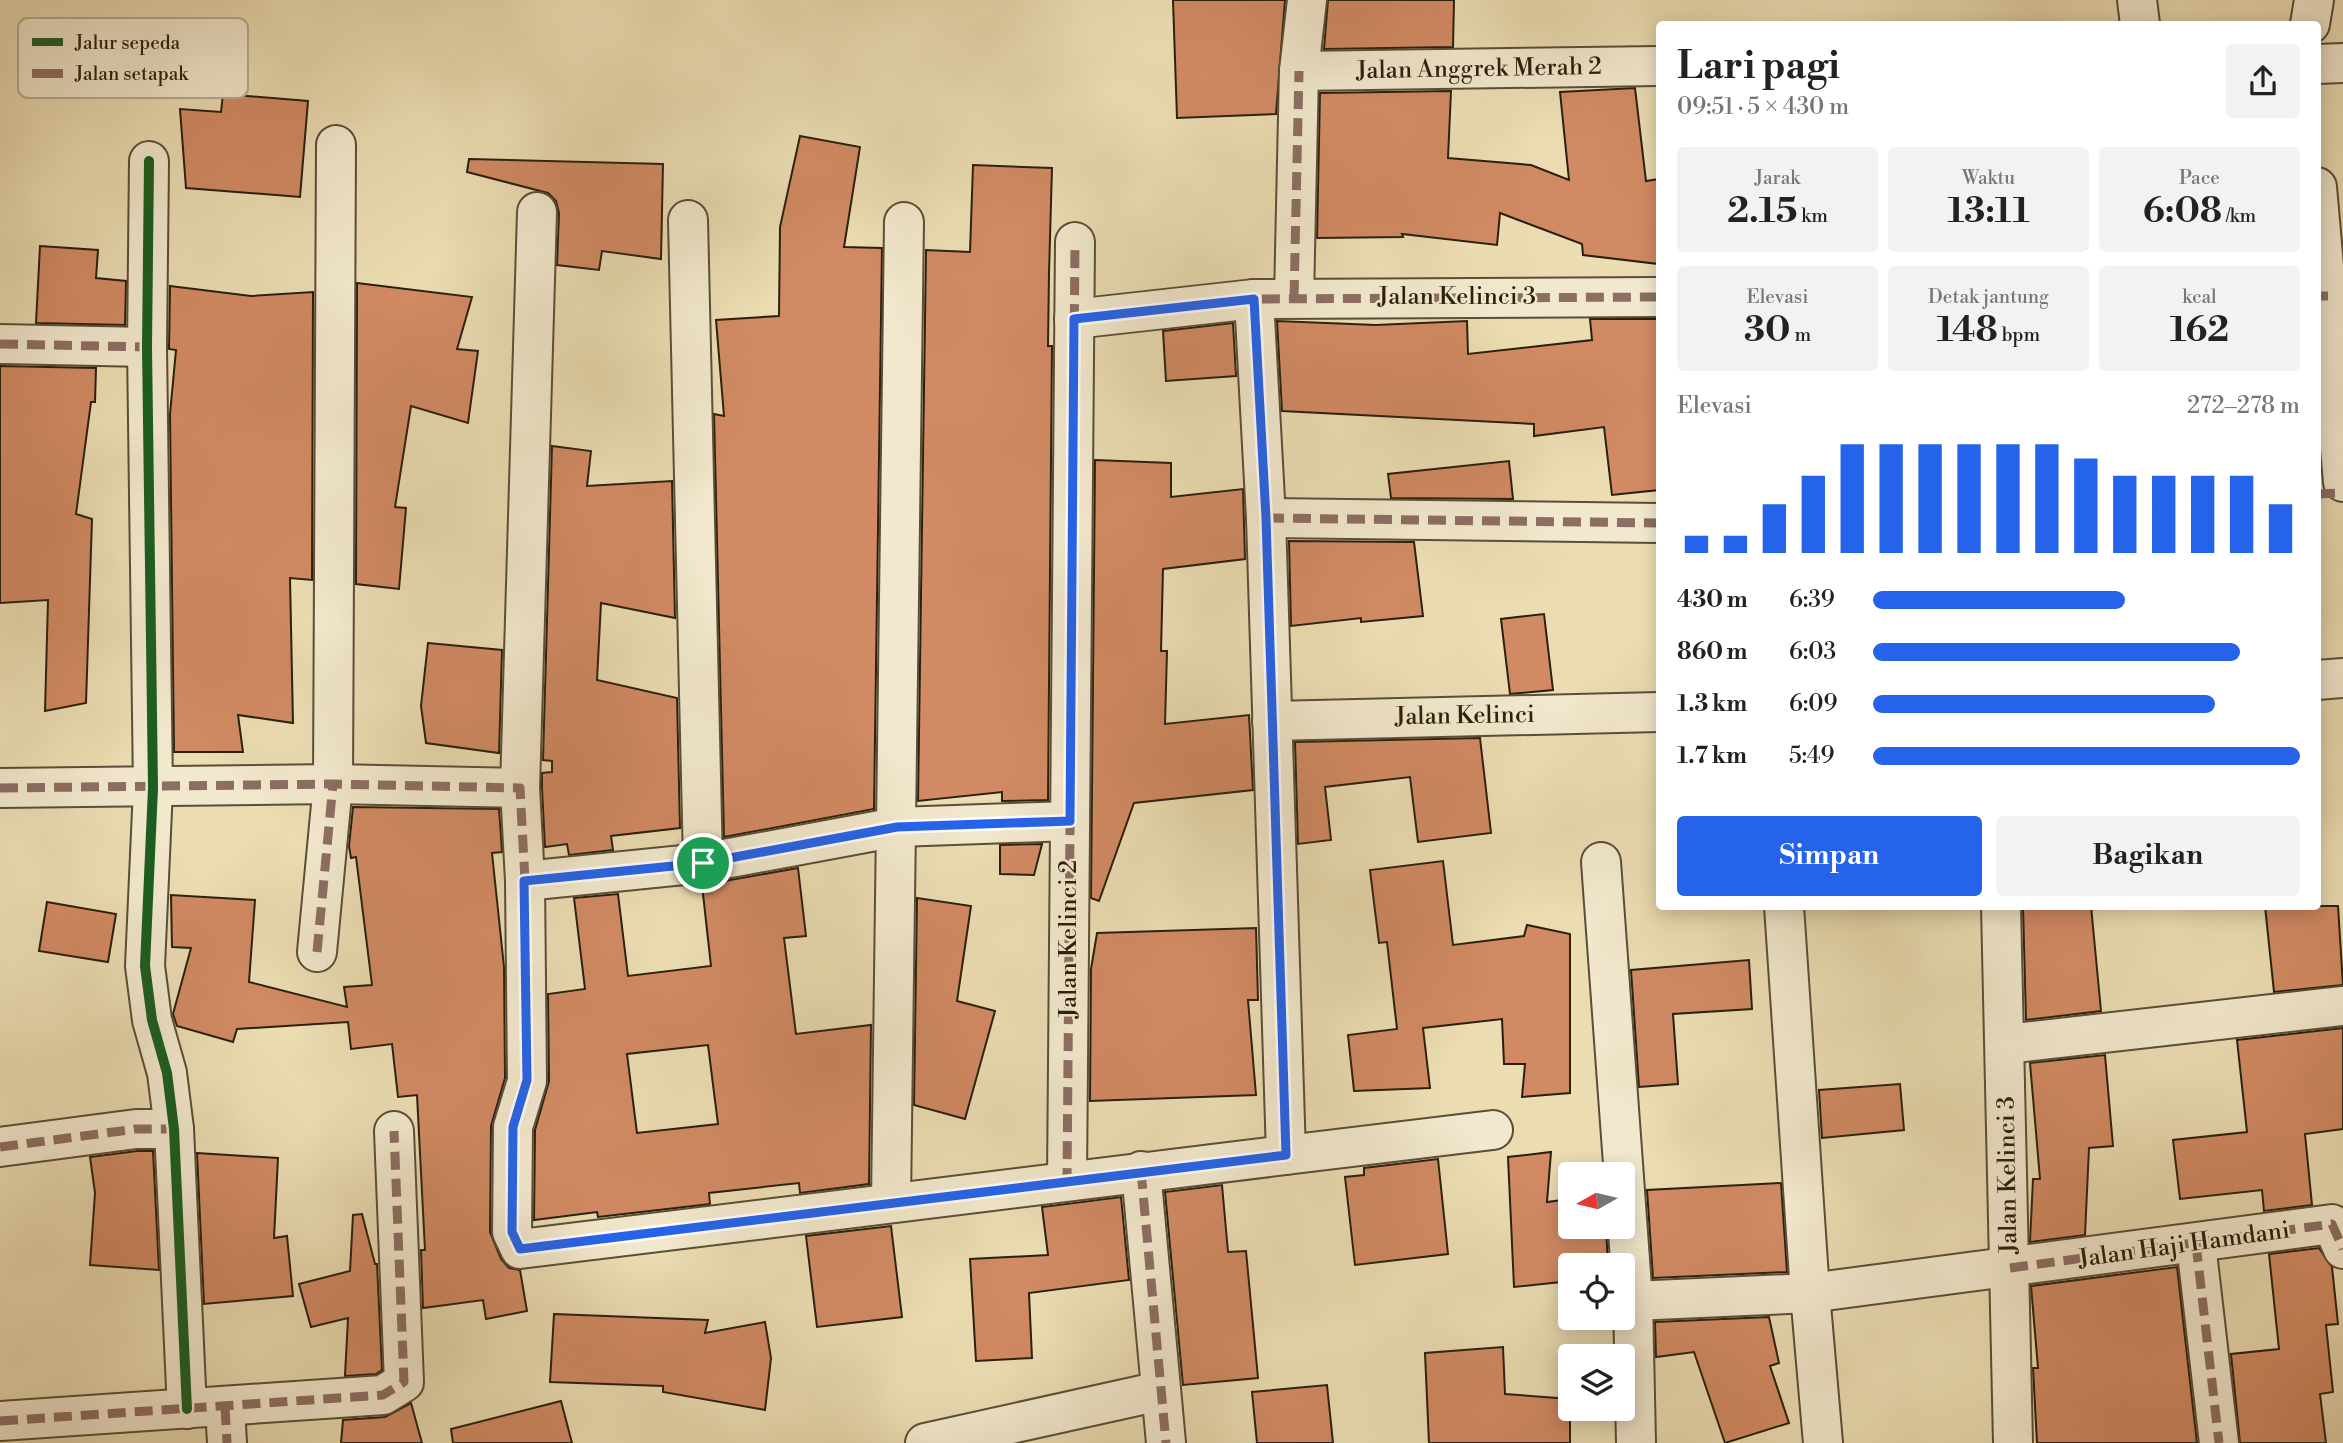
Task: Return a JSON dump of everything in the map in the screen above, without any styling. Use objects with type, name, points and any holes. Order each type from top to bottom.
[{"type":"street","points":[[1294,298],[1299,71],[1307,0]]},
{"type":"street","points":[[2137,0],[2140,21]]},
{"type":"street","points":[[2310,21],[2314,0]]},
{"type":"street","points":[[2321,64],[2343,63]]},
{"type":"street","name":"Jalan Anggrek Merah 2","points":[[1299,71],[1656,66]]},
{"type":"street","points":[[317,952],[333,784],[336,145]]},
{"type":"street","points":[[149,162],[147,347],[153,788],[145,966],[152,1020],[167,1073],[174,1129],[187,1409]]},
{"type":"street","points":[[537,212],[520,788],[527,1080],[513,1127],[512,1232],[520,1249],[1493,1130]]},
{"type":"street","points":[[688,220],[703,863]]},
{"type":"street","points":[[891,1202],[904,222]]},
{"type":"street","points":[[2321,223],[2343,482]]},
{"type":"street","name":"Jalan Kelinci 2","points":[[1067,1181],[1075,242]]},
{"type":"street","name":"Jalan Kelinci 3","points":[[1254,299],[1656,297]]},
{"type":"street","points":[[1074,319],[1254,299],[1266,518],[1286,1155]]},
{"type":"street","points":[[0,344],[147,347]]},
{"type":"street","points":[[2321,494],[2343,493]]},
{"type":"street","points":[[1266,518],[1656,523]]},
{"type":"street","points":[[2321,680],[2343,678]]},
{"type":"street","name":"Jalan Kelinci","points":[[1272,721],[1656,712]]},
{"type":"street","points":[[0,788],[333,784],[520,788]]},
{"type":"street","points":[[524,881],[703,863],[897,827],[1070,821]]},
{"type":"street","points":[[1601,862],[1630,1253]]},
{"type":"street","points":[[1784,910],[1823,1443]]},
{"type":"street","name":"Jalan Kelinci 3","points":[[2001,910],[2013,1443]]},
{"type":"street","points":[[2006,1044],[2343,1006]]},
{"type":"street","points":[[0,1147],[136,1129],[174,1129]]},
{"type":"street","points":[[0,1421],[187,1409],[226,1425],[383,1395],[404,1381],[394,1131]]},
{"type":"street","points":[[1142,1171],[1166,1443]]},
{"type":"street","name":"Jalan Haji Hamdani","points":[[1635,1301],[1810,1293],[2332,1224],[2343,1249]]},
{"type":"street","points":[[2196,1244],[2219,1443]]},
{"type":"street","points":[[1634,1330],[1636,1443]]},
{"type":"street","points":[[925,1443],[1160,1391]]},
{"type":"building","points":[[1173,0],[1285,0],[1276,114],[1177,118]]},
{"type":"building","points":[[1328,0],[1454,0],[1453,47],[1324,49]]},
{"type":"building","points":[[1635,88],[1646,181],[1656,179],[1656,264],[1583,255],[1582,244],[1500,213],[1497,245],[1402,234],[1403,237],[1317,238],[1320,93],[1451,91],[1448,158],[1531,165],[1569,180],[1560,92]]},
{"type":"building","points":[[248,96],[308,101],[300,197],[186,188],[180,109],[221,112],[223,98]]},
{"type":"building","points":[[800,136],[860,147],[844,247],[882,248],[874,809],[724,837],[714,414],[724,416],[716,320],[779,316],[780,227]]},
{"type":"building","points":[[469,159],[663,164],[661,259],[602,251],[599,270],[557,265],[559,213],[556,201],[548,193],[467,172]]},
{"type":"building","points":[[973,165],[1052,168],[1048,346],[1052,346],[1048,800],[1002,801],[1002,792],[918,801],[926,250],[970,252]]},
{"type":"building","points":[[40,246],[98,250],[96,278],[126,281],[125,325],[36,323]]},
{"type":"building","points":[[357,283],[472,297],[457,349],[478,351],[468,423],[411,406],[395,507],[406,508],[399,589],[356,584]]},
{"type":"building","points":[[170,286],[251,296],[313,292],[312,580],[290,578],[293,723],[238,715],[243,752],[174,752],[170,414],[176,350],[169,349]]},
{"type":"building","points":[[1590,319],[1656,319],[1656,490],[1612,495],[1604,427],[1534,436],[1534,424],[1282,411],[1277,321],[1376,325],[1467,321],[1468,354],[1592,340]]},
{"type":"building","points":[[1233,323],[1236,376],[1166,381],[1163,331]]},
{"type":"building","points":[[0,366],[96,368],[95,402],[91,402],[76,514],[92,519],[86,703],[45,711],[48,600],[0,603]]},
{"type":"building","points":[[552,446],[591,451],[587,486],[672,481],[675,618],[601,603],[597,680],[677,698],[680,828],[611,836],[613,850],[569,855],[567,844],[545,847],[542,788],[542,773],[552,772],[552,761],[543,760]]},
{"type":"building","points":[[1095,460],[1171,463],[1171,497],[1243,489],[1245,559],[1163,569],[1161,651],[1167,651],[1165,724],[1249,715],[1253,790],[1134,803],[1099,901],[1091,898]]},
{"type":"building","points":[[1509,461],[1513,499],[1391,498],[1388,474]]},
{"type":"building","points":[[1289,541],[1414,542],[1423,616],[1361,622],[1361,618],[1291,626]]},
{"type":"building","points":[[1544,614],[1553,690],[1510,694],[1501,619]]},
{"type":"building","points":[[428,643],[502,650],[499,753],[426,743],[421,706]]},
{"type":"building","points":[[1480,738],[1491,833],[1418,842],[1410,777],[1325,787],[1331,840],[1298,844],[1295,742]]},
{"type":"building","points":[[353,807],[499,809],[502,852],[492,853],[504,967],[505,1078],[491,1126],[490,1232],[501,1259],[509,1268],[520,1270],[527,1311],[486,1319],[483,1300],[423,1308],[421,1250],[425,1250],[417,1095],[398,1097],[392,1044],[351,1049],[348,1022],[237,1029],[233,1042],[177,1026],[173,1014],[191,948],[172,947],[171,895],[255,900],[249,982],[347,1007],[344,987],[372,985],[356,857],[351,858],[349,846]]},
{"type":"building","points":[[1042,844],[1034,875],[1000,874],[1000,845]]},
{"type":"building","points":[[1443,861],[1453,945],[1524,936],[1527,925],[1570,934],[1570,1093],[1522,1097],[1525,1064],[1504,1064],[1502,1019],[1423,1028],[1430,1088],[1354,1091],[1348,1035],[1397,1029],[1387,942],[1379,943],[1370,870]]},
{"type":"building","points":[[798,868],[806,936],[784,938],[796,1034],[871,1025],[869,1184],[800,1193],[799,1183],[709,1193],[710,1204],[598,1217],[597,1212],[534,1220],[535,1130],[549,1081],[548,994],[585,989],[574,898],[618,894],[628,976],[711,966],[702,885]],"holes":[[[708,1045],[718,1124],[637,1133],[627,1054]]]},
{"type":"building","points":[[917,898],[971,906],[957,1001],[995,1011],[965,1119],[914,1105]]},
{"type":"building","points":[[47,902],[116,914],[108,962],[39,951]]},
{"type":"building","points":[[2321,906],[2338,906],[2343,985],[2274,992],[2265,910],[2321,910]]},
{"type":"building","points":[[2023,910],[2091,910],[2101,1011],[2026,1020]]},
{"type":"building","points":[[1256,928],[1258,1000],[1248,1000],[1256,1095],[1090,1101],[1091,969],[1097,933]]},
{"type":"building","points":[[1749,960],[1752,1009],[1673,1014],[1678,1084],[1639,1087],[1631,970]]},
{"type":"building","points":[[2343,1028],[2343,1129],[2305,1134],[2312,1205],[2264,1211],[2262,1190],[2180,1199],[2173,1140],[2247,1132],[2237,1040]]},
{"type":"building","points":[[2105,1055],[2113,1146],[2089,1148],[2085,1235],[2030,1242],[2033,1179],[2040,1179],[2030,1063]]},
{"type":"building","points":[[1900,1084],[1904,1130],[1822,1138],[1819,1090]]},
{"type":"building","points":[[153,1151],[159,1270],[90,1265],[95,1193],[90,1157]]},
{"type":"building","points":[[1551,1152],[1547,1202],[1558,1201],[1558,1239],[1607,1239],[1607,1253],[1558,1253],[1558,1282],[1514,1287],[1508,1157]]},
{"type":"building","points":[[197,1153],[278,1158],[274,1238],[287,1236],[293,1296],[204,1304]]},
{"type":"building","points":[[1438,1159],[1448,1254],[1355,1265],[1345,1177],[1364,1175],[1364,1168]]},
{"type":"building","points":[[1781,1183],[1787,1272],[1653,1278],[1647,1190]]},
{"type":"building","points":[[1222,1185],[1228,1252],[1246,1251],[1258,1378],[1183,1385],[1165,1192]]},
{"type":"building","points":[[1121,1197],[1129,1280],[1029,1293],[1032,1358],[976,1361],[970,1259],[1048,1255],[1042,1207]]},
{"type":"building","points":[[362,1214],[377,1264],[382,1370],[376,1374],[345,1376],[348,1318],[311,1327],[299,1284],[350,1271],[353,1215]]},
{"type":"building","points":[[891,1226],[902,1317],[817,1327],[806,1236]]},
{"type":"building","points":[[2319,1248],[2332,1267],[2338,1324],[2326,1325],[2333,1392],[2320,1394],[2326,1443],[2240,1443],[2231,1354],[2279,1349],[2269,1254]]},
{"type":"building","points":[[2177,1267],[2197,1443],[2037,1443],[2033,1368],[2038,1368],[2031,1286]]},
{"type":"building","points":[[554,1314],[708,1320],[705,1333],[765,1322],[771,1358],[765,1410],[663,1392],[663,1386],[550,1382]]},
{"type":"building","points":[[1769,1317],[1779,1363],[1770,1366],[1789,1423],[1725,1443],[1694,1352],[1656,1357],[1655,1322]]},
{"type":"building","points":[[1503,1347],[1505,1394],[1558,1398],[1558,1421],[1570,1421],[1570,1443],[1429,1443],[1425,1353]]},
{"type":"building","points":[[1327,1385],[1333,1443],[1257,1443],[1252,1392]]},
{"type":"building","points":[[561,1401],[572,1443],[453,1443],[451,1429]]},
{"type":"building","points":[[411,1403],[422,1443],[341,1443],[343,1420],[385,1417]]},
{"type":"marked path","points":[[1294,298],[1299,71]]},
{"type":"marked path","points":[[1062,1182],[1067,1181],[1075,242]]},
{"type":"marked path","points":[[2321,296],[2328,296]]},
{"type":"marked path","points":[[1074,319],[1254,299],[1656,297]]},
{"type":"marked path","points":[[0,344],[147,347]]},
{"type":"marked path","points":[[2321,494],[2343,493]]},
{"type":"marked path","points":[[1266,518],[1656,523]]},
{"type":"marked path","points":[[0,788],[333,784],[520,788],[525,881],[703,863],[897,827],[1070,821]]},
{"type":"marked path","points":[[317,952],[333,784]]},
{"type":"marked path","points":[[0,1147],[136,1129],[174,1129]]},
{"type":"marked path","points":[[0,1421],[383,1395],[404,1382],[394,1131]]},
{"type":"marked path","points":[[1141,1171],[1166,1443]]},
{"type":"marked path","points":[[2010,1268],[2332,1224],[2343,1249]]},
{"type":"marked path","points":[[2196,1244],[2219,1443]]},
{"type":"marked path","points":[[225,1407],[227,1443]]},
{"type":"cycle path","points":[[149,161],[147,347],[153,788],[145,966],[152,1020],[167,1073],[174,1129],[187,1409]]},
{"type":"cycle path","points":[[525,881],[527,1081],[513,1127],[512,1232],[520,1249],[1286,1155],[1266,518],[1254,299]]},
{"type":"route","points":[[1254,299],[1266,518],[1286,1155],[891,1202],[530,1250],[520,1249],[512,1232],[513,1127],[527,1080],[524,881],[703,863],[897,827],[1070,821],[1074,319],[1254,299]]}]
